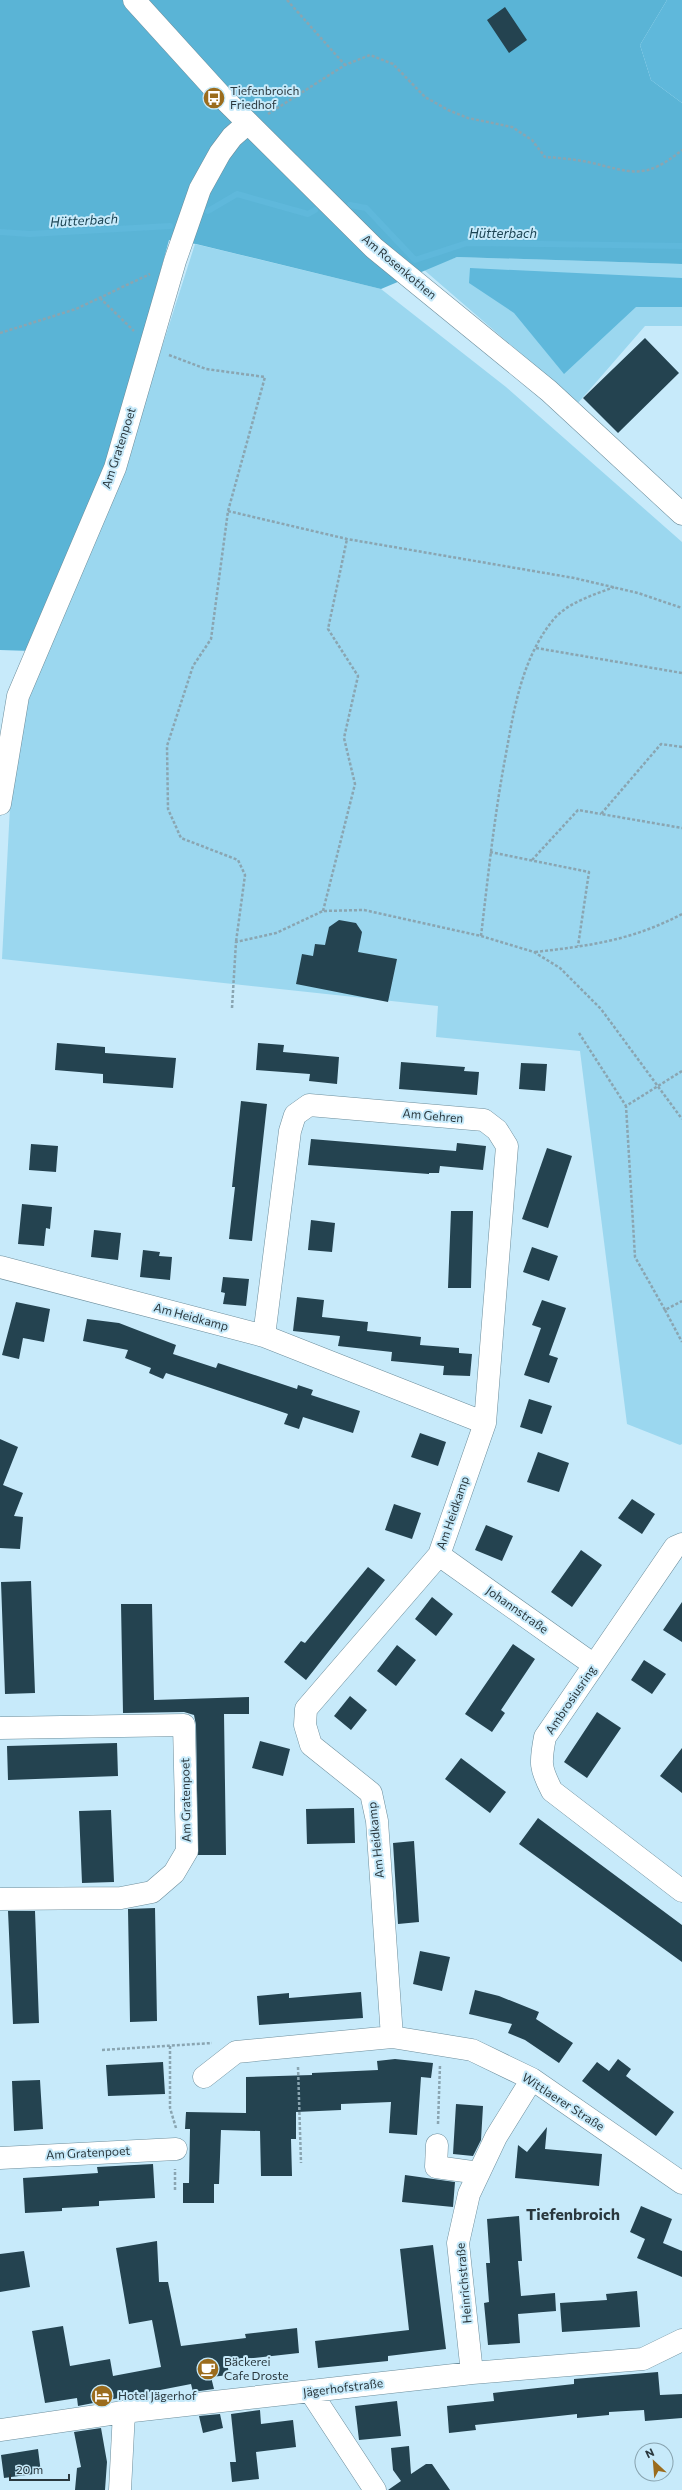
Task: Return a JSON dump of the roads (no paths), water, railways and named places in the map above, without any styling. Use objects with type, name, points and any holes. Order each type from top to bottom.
[{"type":"street","name":"Am Rosenkothen","points":[[134,0],[250,124],[374,248],[549,391],[682,514]]},
{"type":"street","name":"Am Gratenpoet","points":[[0,804],[18,696],[115,468],[175,261],[200,189],[220,153],[232,137],[250,124]]},
{"type":"street","name":"Am Gehren","points":[[264,1336],[290,1131],[294,1115],[309,1105],[484,1120],[497,1130],[507,1146],[485,1423]]},
{"type":"street","name":"Am Heidkamp","points":[[0,1267],[264,1336],[485,1423],[439,1555],[306,1709],[305,1725],[311,1745],[371,1793],[377,1821],[392,2037]]},
{"type":"street","name":"Ambrosiusring","points":[[682,1544],[675,1547],[545,1737],[540,1760],[544,1776],[552,1791],[682,1891]]},
{"type":"street","name":"Johannstraße","points":[[439,1555],[594,1665]]},
{"type":"street","name":"Am Gratenpoet","points":[[0,1728],[184,1725],[187,1851],[174,1873],[152,1892],[121,1898],[0,1899]]},
{"type":"street","name":"Wittlaerer Straße","points":[[204,2077],[236,2052],[392,2037],[472,2050],[532,2079],[682,2182]]},
{"type":"street","name":"Heinrichstraße","points":[[472,2373],[458,2243],[469,2194],[496,2137],[532,2079]]},
{"type":"street","points":[[437,2145],[436,2167],[479,2173]]},
{"type":"street","name":"Am Gratenpoet","points":[[0,2158],[176,2149]]},
{"type":"street","name":"Jägerhofstraße","points":[[0,2430],[124,2412],[472,2373],[643,2359],[682,2340]]},
{"type":"street","points":[[310,2391],[375,2490]]},
{"type":"street","points":[[120,2490],[124,2412]]},
{"type":"waterway","name":"Hütterbach","points":[[208,211],[237,194],[308,214],[315,210]]},
{"type":"waterway","name":"Hütterbach","points":[[350,205],[366,208],[415,260],[467,243],[682,246]]},
{"type":"waterway","name":"Hütterbach","points":[[0,232],[30,234],[170,226]]},
{"type":"place","name":"Tiefenbroich Friedhof","points":[[214,98]]},
{"type":"place","name":"Bäckerei Cafe Droste","points":[[208,2369]]},
{"type":"place","name":"Hotel Jägerhof","points":[[102,2396]]},
{"type":"district","name":"Tiefenbroich","points":[[573,2214]]}]
